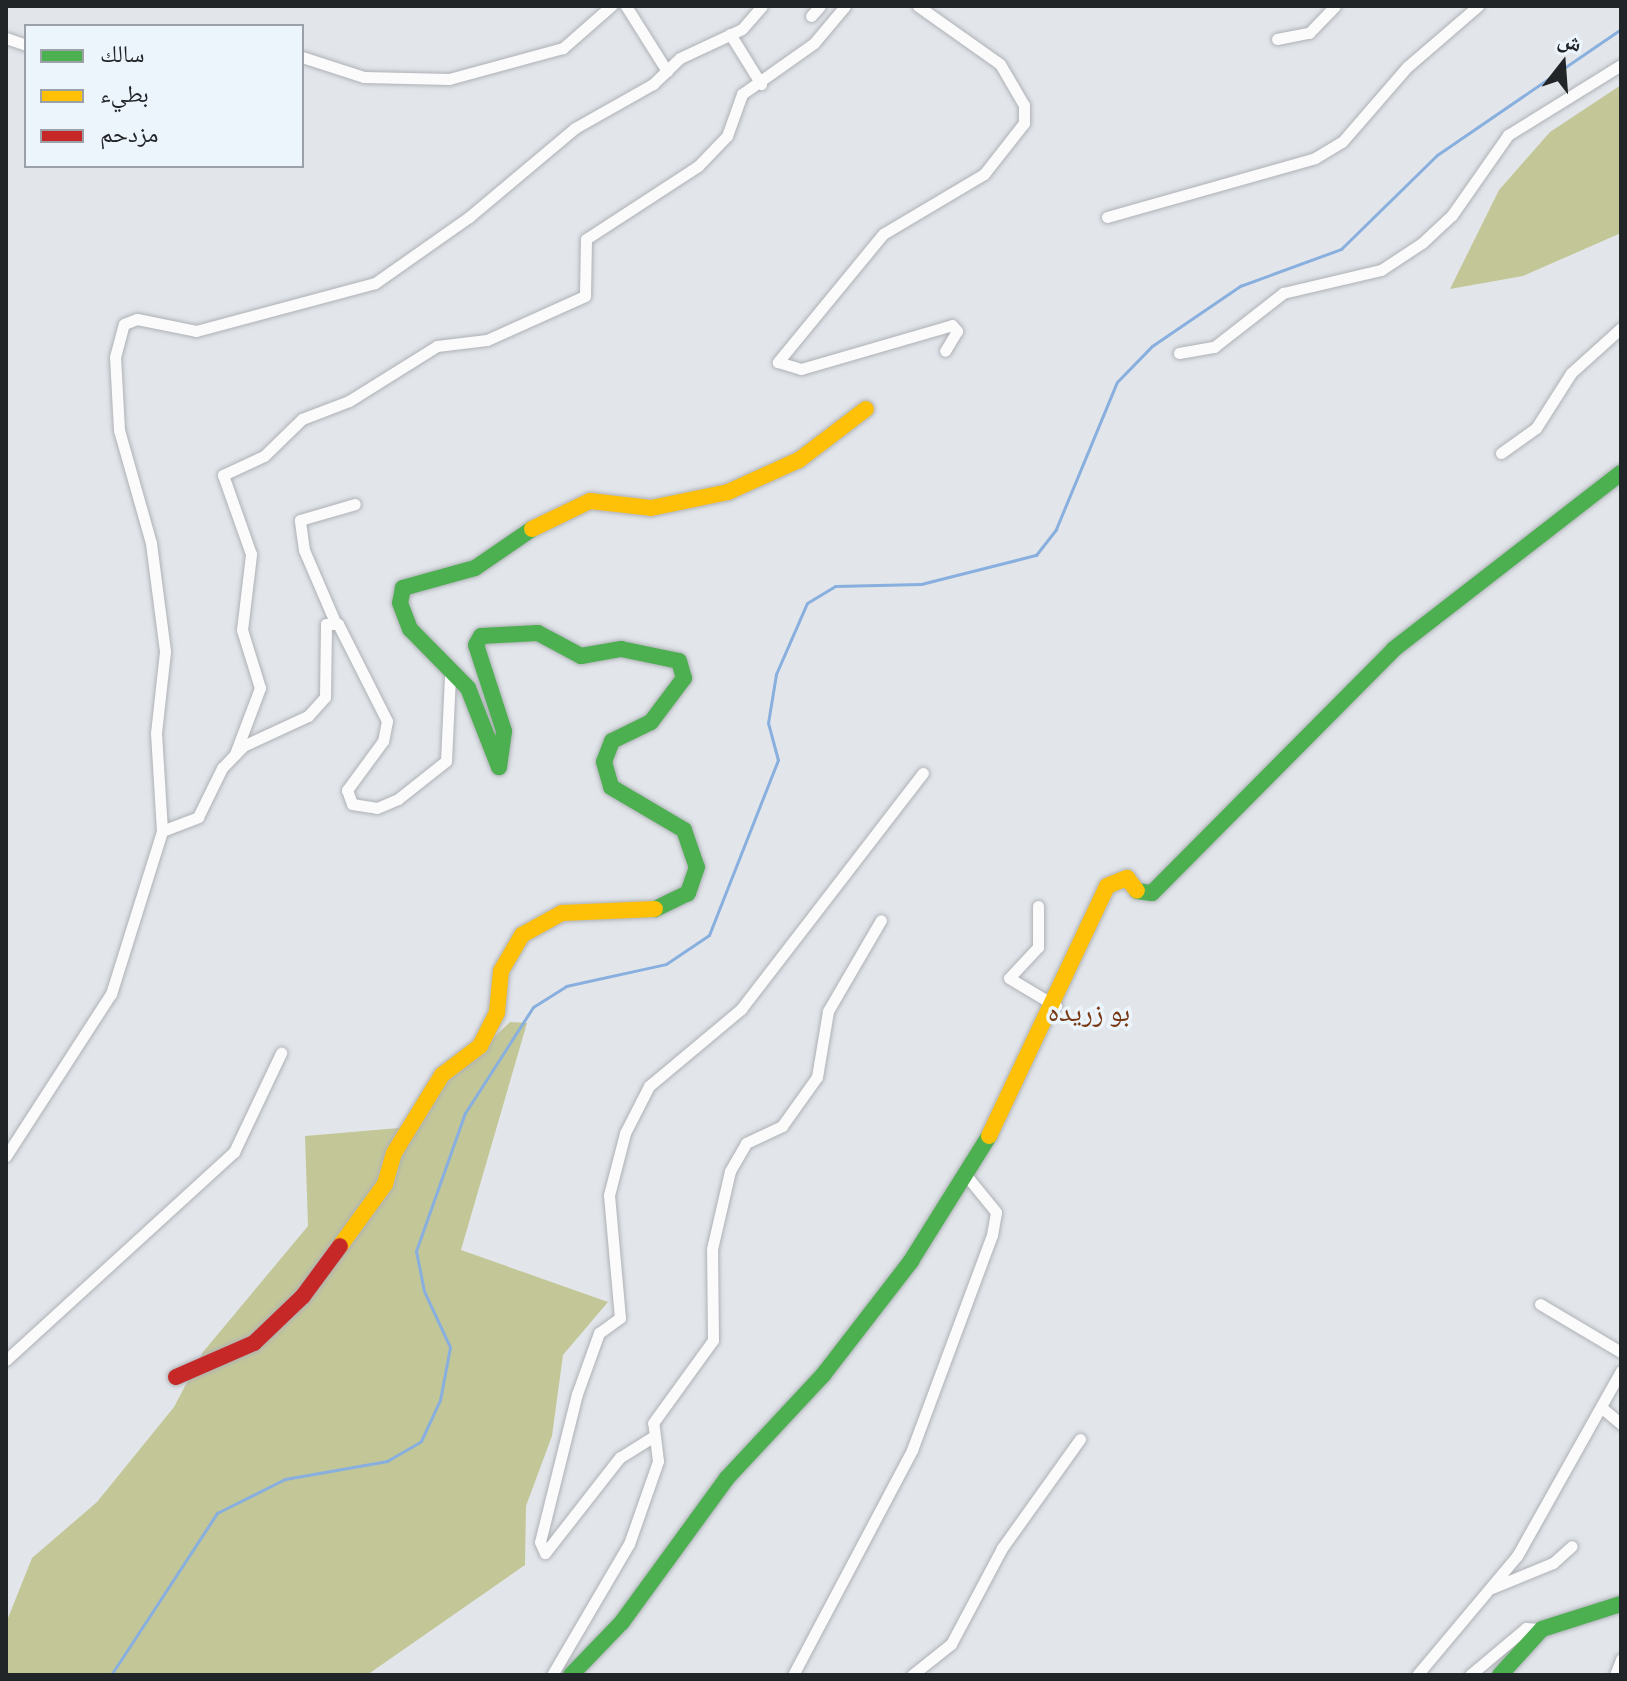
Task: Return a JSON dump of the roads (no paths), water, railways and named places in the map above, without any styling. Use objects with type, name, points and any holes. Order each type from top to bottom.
[{"type":"street","points":[[304,58],[364,77],[449,79],[563,48],[611,6]]},
{"type":"street","points":[[626,6],[667,71]]},
{"type":"street","points":[[6,1156],[111,994],[162,831],[156,733],[165,651],[151,543],[119,430],[115,357],[124,324],[137,319],[196,331],[375,283],[480,209],[575,128],[730,34],[762,6]]},
{"type":"street","points":[[162,831],[198,817],[235,754],[260,688],[242,630],[251,554],[223,475],[264,456],[302,419],[349,401],[437,346],[487,340],[585,296],[586,239],[698,166],[727,136],[742,94],[761,84],[828,30],[845,6]]},
{"type":"street","points":[[918,6],[1000,64],[1024,105],[1024,123],[984,174],[883,234],[778,362],[801,369],[952,325],[957,331],[945,351]]},
{"type":"street","points":[[1277,39],[1309,33],[1335,6]]},
{"type":"street","points":[[1107,217],[1315,158],[1342,142],[1407,67],[1478,6]]},
{"type":"street","points":[[730,34],[761,84]]},
{"type":"street","points":[[1179,353],[1214,347],[1283,293],[1381,270],[1422,243],[1452,215],[1508,135],[1621,65]]},
{"type":"street","points":[[1501,453],[1536,428],[1571,373],[1621,328]]},
{"type":"street","points":[[176,1377],[254,1343],[303,1296],[385,1184],[394,1153],[442,1075],[480,1046],[497,1012],[501,971],[522,935],[562,913],[651,911],[688,893],[696,848],[674,821],[611,787],[604,762],[612,741],[651,722],[684,678],[679,661],[621,649],[581,656],[538,633],[481,636],[479,658],[504,731],[505,759],[499,767],[468,688],[450,677],[410,629],[400,603],[403,588],[475,568],[521,534],[590,501],[651,508],[728,492],[799,460],[866,409]]},
{"type":"street","points":[[571,1675],[622,1622],[727,1478],[823,1375],[911,1261],[965,1174],[1057,1006],[1107,886],[1127,878],[1136,891],[1152,893],[1394,649],[1621,473]]},
{"type":"street","points":[[355,504],[300,520],[304,550],[335,622],[387,721],[383,741],[347,790],[352,804],[377,808],[398,799],[446,761],[450,677]]},
{"type":"street","points":[[235,754],[265,731],[308,716],[325,697],[324,628],[335,622]]},
{"type":"street","points":[[651,1438],[620,1457],[545,1553],[540,1542],[577,1394],[599,1333],[620,1318],[609,1195],[625,1133],[649,1086],[741,1009],[923,773]]},
{"type":"street","points":[[1038,906],[1038,947],[1009,978],[1057,1006]]},
{"type":"street","points":[[552,1675],[629,1544],[658,1461],[651,1438],[653,1423],[713,1340],[712,1249],[730,1171],[746,1143],[782,1126],[817,1077],[828,1011],[881,920]]},
{"type":"street","points":[[6,1360],[234,1152],[281,1053]]},
{"type":"street","points":[[793,1675],[912,1450],[992,1235],[996,1212],[965,1174]]},
{"type":"street","points":[[1540,1304],[1621,1352]]},
{"type":"street","points":[[1417,1675],[1517,1556],[1621,1371]]},
{"type":"street","points":[[1602,1408],[1621,1424]]},
{"type":"street","points":[[912,1675],[951,1644],[1002,1548],[1080,1439]]},
{"type":"street","points":[[1487,1590],[1553,1563],[1572,1546]]},
{"type":"street","points":[[1470,1675],[1526,1628],[1542,1629],[1621,1604]]},
{"type":"street","points":[[1500,1675],[1542,1629]]},
{"type":"street","points":[[1615,1675],[1621,1659]]},
{"type":"waterway","points":[[111,1675],[217,1513],[285,1479],[387,1461],[421,1441],[440,1400],[450,1347],[424,1291],[416,1251],[465,1113],[533,1007],[566,986],[666,964],[709,935],[778,760],[768,723],[776,674],[807,603],[835,586],[921,584],[1036,555],[1056,529],[1117,382],[1152,346],[1240,286],[1341,249],[1437,155],[1621,29]]},
{"type":"district","name":"بو زريده","points":[[1089,1011]]}]
